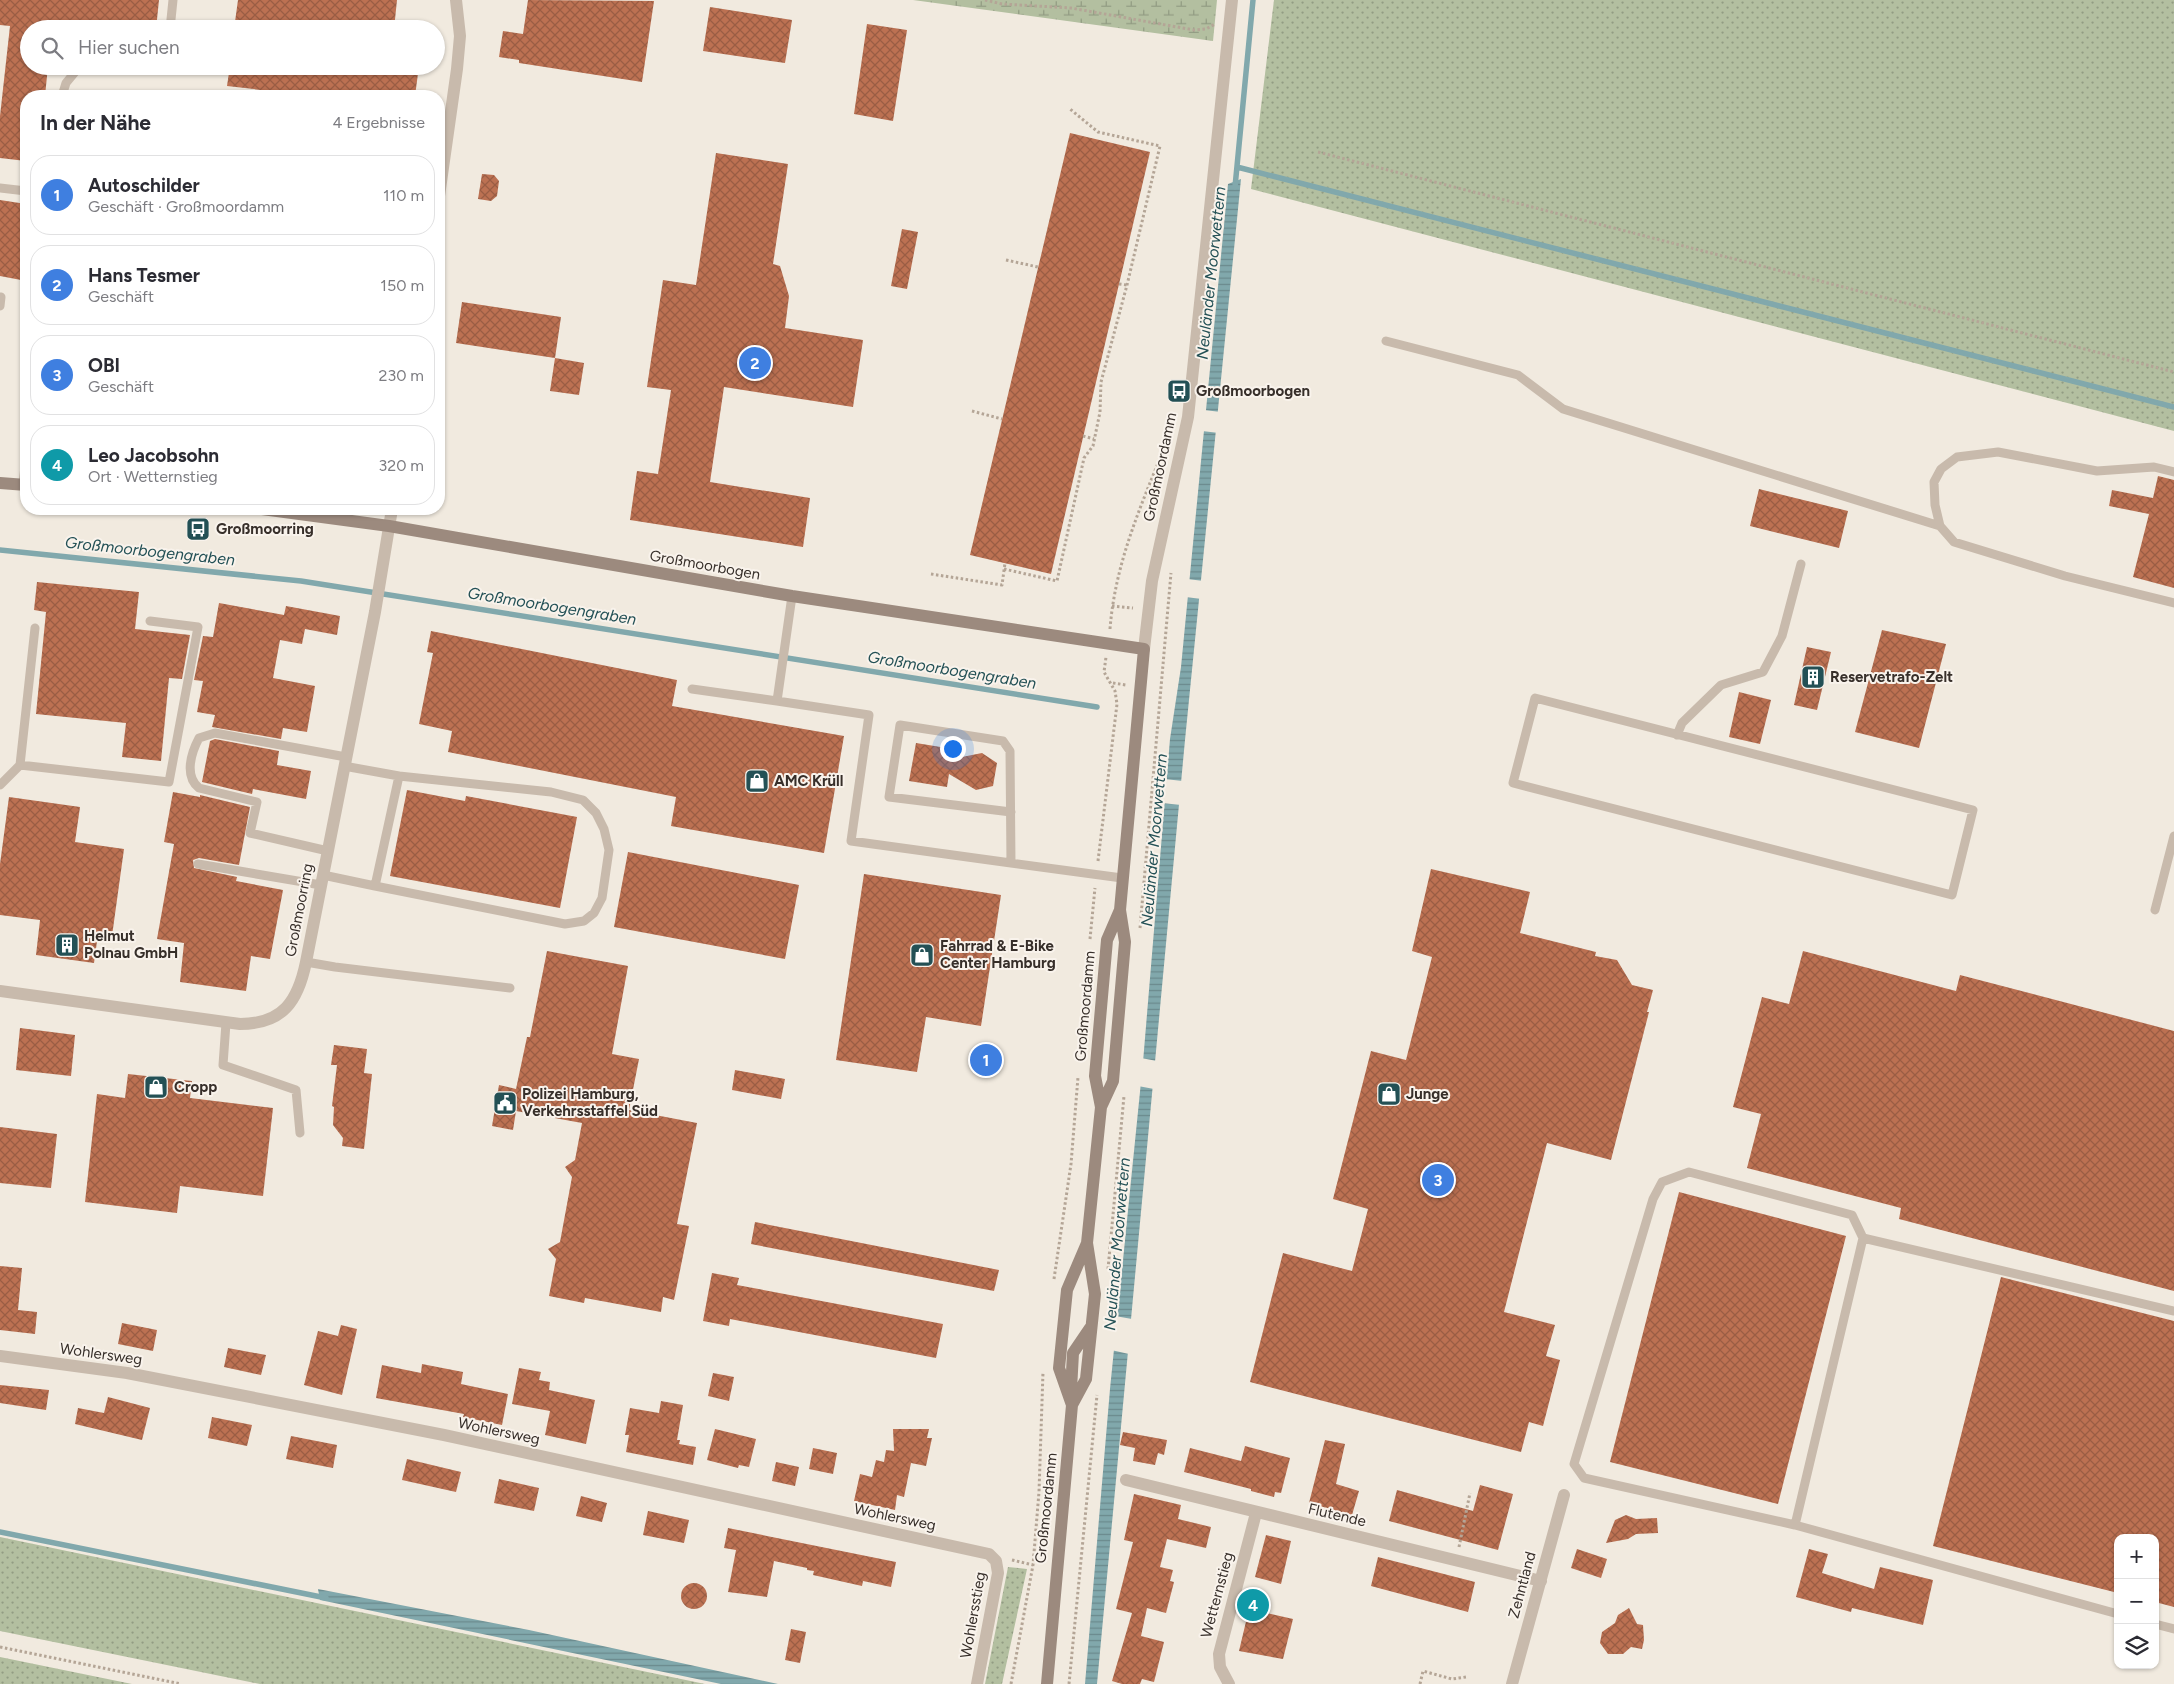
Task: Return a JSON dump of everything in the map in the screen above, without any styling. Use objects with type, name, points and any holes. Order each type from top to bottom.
[{"type":"main road","points":[[0,483],[20,485]]},
{"type":"main road","name":"Großmoorbogen","points":[[307,515],[389,526],[792,596],[1144,649]]},
{"type":"main road","name":"Großmoordamm","points":[[1101,1108],[1113,1081],[1115,1067],[1125,942],[1120,910],[1122,878],[1144,649]]},
{"type":"main road","name":"Großmoordamm","points":[[1047,1684],[1072,1405],[1086,1379],[1095,1294],[1087,1243],[1101,1108],[1095,1076],[1107,940],[1120,910]]},
{"type":"main road","points":[[1098,1041],[1115,1067]]},
{"type":"main road","name":"Großmoordamm","points":[[1072,1405],[1059,1368],[1067,1290],[1087,1243]]},
{"type":"main road","name":"Großmoordamm","points":[[1040,1684],[1052,1614]]},
{"type":"street","points":[[445,154],[460,36],[456,0]]},
{"type":"street","name":"Großmoordamm","points":[[1144,649],[1152,581],[1188,417],[1232,0]]},
{"type":"street","name":"Großmoorring","points":[[0,991],[226,1023],[256,1023],[272,1018],[284,1010],[298,992],[306,962],[375,612],[391,515]]},
{"type":"street","name":"Wohlersweg","points":[[0,1356],[127,1372],[424,1432],[989,1554]]},
{"type":"street","name":"Flutende","points":[[1126,1480],[1541,1581]]},
{"type":"street","name":"Zehntland","points":[[1512,1684],[1564,1495]]},
{"type":"street","name":"Wetternstieg","points":[[1229,1684],[1220,1667],[1219,1654],[1256,1513]]},
{"type":"street","name":"Wohlersstieg","points":[[977,1684],[998,1573],[996,1561],[989,1554]]},
{"type":"lane","points":[[171,20],[174,0]]},
{"type":"lane","points":[[64,90],[66,83],[73,75]]},
{"type":"lane","points":[[0,188],[20,190]]},
{"type":"lane","points":[[1386,341],[1518,374],[1563,409],[1940,526]]},
{"type":"lane","points":[[2174,472],[2154,467],[2097,471],[1998,452],[1957,457],[1941,469],[1934,482],[1935,505],[1940,526],[1954,542],[2065,576],[2174,603]]},
{"type":"lane","points":[[1677,735],[1682,723],[1721,685],[1763,672],[1782,636],[1800,564]]},
{"type":"lane","points":[[777,701],[792,596]]},
{"type":"lane","points":[[20,765],[169,782],[198,627],[150,621]]},
{"type":"lane","points":[[0,785],[20,765],[35,628]]},
{"type":"lane","points":[[692,689],[869,715],[851,841],[1122,878]]},
{"type":"lane","points":[[1535,698],[1677,735],[1973,810],[1952,895],[1514,783],[1535,698]]},
{"type":"lane","points":[[1011,812],[889,797],[900,725],[1002,741],[1010,752],[1011,812],[1011,863]]},
{"type":"lane","points":[[198,864],[376,886],[565,924],[584,921],[594,913],[602,898],[609,850],[604,830],[596,812],[583,800],[550,792],[399,776],[214,733],[199,738],[194,747],[190,773],[192,782],[199,788],[257,802],[250,833],[328,851]]},
{"type":"lane","points":[[376,886],[399,776]]},
{"type":"lane","points":[[2155,910],[2174,836]]},
{"type":"lane","points":[[306,962],[510,988]]},
{"type":"lane","points":[[226,1023],[223,1065],[296,1090],[300,1133]]},
{"type":"lane","points":[[1796,1525],[1863,1238],[1852,1215],[1689,1172],[1662,1182],[1653,1199],[1574,1464],[1584,1478],[1796,1525],[2114,1613]]},
{"type":"lane","points":[[1863,1238],[2174,1311]]},
{"type":"lane","points":[[2159,1625],[2174,1629]]},
{"type":"path","points":[[985,0],[1002,4],[1071,8],[1194,30],[1206,29],[1216,23],[1230,22]]},
{"type":"path","points":[[1004,569],[1057,581],[1084,458],[1093,446],[1100,412],[1101,382],[1127,285],[1160,146],[1098,132],[1070,109]]},
{"type":"path","points":[[1318,152],[2174,372]]},
{"type":"path","points":[[1006,260],[1038,267]]},
{"type":"path","points":[[1119,284],[1127,285]]},
{"type":"path","points":[[972,411],[1002,419]]},
{"type":"path","points":[[1083,436],[1094,439]]},
{"type":"path","points":[[1089,945],[1117,704],[1115,691],[1104,672],[1112,606],[1124,549],[1165,447]]},
{"type":"path","points":[[930,574],[1002,586],[1005,563]]},
{"type":"path","points":[[1139,934],[1172,586]]},
{"type":"path","points":[[1112,606],[1148,610]]},
{"type":"path","points":[[1053,1281],[1071,1164],[1079,1070]]},
{"type":"path","points":[[1108,1272],[1125,1089]]},
{"type":"path","points":[[1011,1684],[1033,1565],[1039,1492],[1044,1369]]},
{"type":"path","points":[[1069,1684],[1097,1388]]},
{"type":"path","points":[[1456,1560],[1470,1493]]},
{"type":"path","points":[[0,1647],[181,1684]]},
{"type":"path","points":[[1420,1684],[1423,1671],[1452,1679],[1466,1678]]},
{"type":"green space","points":[[913,0],[1217,0],[1213,41]]},
{"type":"green space","points":[[1274,0],[2174,0],[2174,431],[1251,189]]},
{"type":"green space","points":[[0,1537],[705,1684],[260,1684],[0,1631]]},
{"type":"green space","points":[[1008,1567],[1027,1569],[1002,1684],[985,1684]]},
{"type":"green space","points":[[0,1657],[132,1684],[0,1684]]},
{"type":"water","points":[[1241,179],[1185,740],[1097,1684],[1085,1684],[1110,1389],[1143,1062],[1170,739],[1181,667],[1228,184]]},
{"type":"water","points":[[318,1589],[529,1630],[778,1684],[721,1684],[320,1600]]},
{"type":"pier","points":[[1204,410],[1221,412],[1219,433],[1202,431]]},
{"type":"pier","points":[[1187,579],[1204,581],[1202,599],[1185,597]]},
{"type":"pier","points":[[1164,779],[1183,781],[1181,805],[1162,803]]},
{"type":"pier","points":[[1141,1058],[1157,1061],[1154,1089],[1138,1086]]},
{"type":"pier","points":[[1115,1316],[1132,1319],[1129,1354],[1111,1350]]},
{"type":"building","points":[[0,0],[159,0],[157,20],[20,20],[20,75],[47,75],[46,90],[20,90],[20,160],[0,158],[0,116],[10,26],[0,25]]},
{"type":"building","points":[[238,0],[397,0],[395,20],[235,20]]},
{"type":"building","points":[[528,0],[654,1],[642,82],[519,63],[519,60],[499,57],[503,31],[523,34]]},
{"type":"building","points":[[710,7],[792,20],[785,63],[703,51]]},
{"type":"building","points":[[867,24],[907,30],[893,121],[854,114]]},
{"type":"building","points":[[229,75],[418,75],[416,90],[261,90],[227,86]]},
{"type":"building","points":[[1070,133],[1150,152],[1051,574],[970,555]]},
{"type":"building","points":[[716,153],[788,164],[773,264],[780,266],[789,296],[785,328],[863,340],[853,407],[724,387],[710,482],[810,498],[803,547],[630,520],[637,471],[658,474],[671,390],[647,387],[663,280],[696,285]]},
{"type":"building","points":[[482,174],[494,175],[499,181],[497,196],[491,201],[478,199]]},
{"type":"building","points":[[0,200],[20,203],[20,280],[0,276]]},
{"type":"building","points":[[902,229],[918,232],[907,289],[891,286]]},
{"type":"building","points":[[462,302],[561,317],[555,358],[456,343]]},
{"type":"building","points":[[555,358],[584,363],[579,395],[550,391]]},
{"type":"building","points":[[2158,476],[2174,480],[2174,588],[2133,577],[2149,514],[2109,506],[2112,490],[2153,498]]},
{"type":"building","points":[[1759,489],[1848,511],[1839,548],[1750,526]]},
{"type":"building","points":[[37,582],[139,592],[135,629],[190,635],[182,679],[169,678],[161,761],[122,757],[126,723],[36,714],[46,612],[34,610]]},
{"type":"building","points":[[219,603],[284,615],[286,606],[340,616],[337,635],[305,629],[302,644],[280,640],[273,678],[315,686],[307,732],[283,728],[281,739],[212,727],[215,715],[197,712],[203,681],[194,680],[203,636],[213,637]]},
{"type":"building","points":[[1882,630],[1946,644],[1919,748],[1855,732]]},
{"type":"building","points":[[431,631],[677,680],[672,706],[844,736],[824,853],[671,826],[676,797],[448,752],[452,731],[419,724],[433,653],[427,652]]},
{"type":"building","name":"Reservetrafo-Zelt","points":[[1807,647],[1831,652],[1817,710],[1794,705]]},
{"type":"building","points":[[1739,692],[1771,700],[1760,744],[1729,737]]},
{"type":"building","points":[[215,739],[279,751],[277,765],[311,771],[306,799],[253,789],[252,794],[202,782],[210,741]]},
{"type":"building","points":[[916,743],[953,749],[952,759],[982,753],[997,763],[993,786],[976,790],[949,774],[947,787],[909,781]]},
{"type":"building","points":[[407,790],[465,801],[466,796],[577,817],[560,908],[390,876]]},
{"type":"building","points":[[173,792],[200,797],[200,795],[250,807],[239,865],[199,858],[193,860],[194,868],[237,877],[236,881],[283,890],[270,959],[251,956],[246,991],[180,982],[184,943],[157,939],[174,844],[164,842]]},
{"type":"building","points":[[9,797],[80,807],[75,842],[124,849],[112,936],[98,934],[94,963],[36,955],[40,920],[0,915],[0,864]]},
{"type":"building","points":[[628,852],[799,885],[785,959],[614,927]]},
{"type":"building","points":[[1431,869],[1530,892],[1520,933],[1596,952],[1595,956],[1617,960],[1632,985],[1653,990],[1611,1160],[1547,1143],[1504,1312],[1555,1325],[1546,1356],[1560,1360],[1543,1426],[1529,1422],[1521,1452],[1250,1382],[1283,1253],[1352,1271],[1368,1209],[1333,1199],[1371,1051],[1406,1060],[1432,957],[1412,951]]},
{"type":"building","name":"Fahrrad & E-Bike Center Hamburg","points":[[864,874],[1001,895],[981,1026],[926,1017],[917,1072],[836,1060]]},
{"type":"building","points":[[547,951],[628,966],[612,1054],[639,1059],[629,1110],[697,1123],[677,1224],[689,1226],[674,1300],[663,1297],[661,1312],[585,1298],[584,1303],[549,1296],[556,1259],[548,1249],[560,1242],[572,1177],[565,1167],[575,1160],[582,1123],[516,1111],[513,1130],[492,1126],[499,1085],[516,1089],[527,1037],[530,1037]]},
{"type":"building","points":[[1803,951],[1956,991],[1960,975],[2174,1031],[2174,1291],[1899,1219],[1901,1208],[1747,1168],[1761,1114],[1733,1107],[1762,997],[1789,1004]]},
{"type":"building","points":[[20,1028],[75,1035],[71,1076],[16,1070]]},
{"type":"building","points":[[334,1045],[367,1049],[364,1073],[372,1074],[364,1149],[342,1146],[343,1138],[333,1125],[334,1107],[332,1106],[337,1065],[331,1065]]},
{"type":"building","points":[[735,1070],[785,1079],[781,1099],[732,1090]]},
{"type":"building","points":[[128,1074],[192,1081],[190,1098],[273,1108],[263,1196],[180,1186],[177,1213],[85,1202],[97,1094],[125,1098]]},
{"type":"building","points":[[0,1127],[57,1134],[51,1188],[0,1183]]},
{"type":"building","points":[[1679,1192],[1846,1236],[1778,1504],[1610,1462]]},
{"type":"building","points":[[755,1222],[999,1270],[994,1291],[751,1244]]},
{"type":"building","points":[[0,1266],[22,1268],[18,1310],[37,1312],[35,1334],[0,1330]]},
{"type":"building","points":[[712,1273],[739,1278],[737,1285],[943,1324],[936,1358],[730,1319],[729,1326],[703,1321]]},
{"type":"building","points":[[2001,1277],[2174,1321],[2174,1607],[2159,1603],[2159,1534],[2114,1534],[2114,1592],[1933,1546]]},
{"type":"building","points":[[122,1323],[157,1330],[153,1351],[118,1344]]},
{"type":"building","points":[[341,1325],[357,1329],[342,1395],[304,1385],[318,1331],[338,1336]]},
{"type":"building","points":[[228,1348],[266,1355],[261,1375],[224,1367]]},
{"type":"building","points":[[422,1364],[463,1372],[461,1384],[508,1394],[502,1425],[463,1417],[464,1414],[376,1398],[382,1365],[421,1373]]},
{"type":"building","points":[[519,1368],[541,1372],[539,1380],[550,1382],[549,1390],[595,1400],[586,1444],[545,1435],[550,1411],[512,1404]]},
{"type":"building","points":[[713,1373],[734,1377],[729,1401],[708,1396]]},
{"type":"building","points":[[0,1385],[49,1390],[46,1410],[0,1403]]},
{"type":"building","points":[[108,1397],[150,1408],[142,1440],[75,1424],[78,1408],[104,1413]]},
{"type":"building","points":[[661,1401],[683,1405],[677,1440],[680,1440],[679,1444],[696,1447],[693,1465],[626,1452],[629,1435],[625,1435],[630,1408],[659,1413]]},
{"type":"building","points":[[212,1417],[252,1425],[247,1446],[208,1438]]},
{"type":"building","points":[[715,1429],[756,1439],[749,1467],[739,1465],[738,1468],[707,1460]]},
{"type":"building","points":[[893,1429],[929,1429],[927,1438],[932,1438],[926,1466],[911,1463],[904,1497],[897,1495],[895,1510],[854,1501],[860,1474],[872,1477],[876,1460],[884,1462],[886,1450],[894,1451]]},
{"type":"building","points":[[1123,1432],[1167,1440],[1164,1455],[1158,1453],[1155,1465],[1133,1461],[1135,1448],[1120,1445]]},
{"type":"building","points":[[291,1436],[337,1445],[333,1468],[286,1459]]},
{"type":"building","points":[[1325,1440],[1345,1444],[1336,1484],[1359,1491],[1352,1515],[1309,1503]]},
{"type":"building","points":[[1245,1446],[1290,1458],[1281,1493],[1275,1492],[1274,1497],[1251,1491],[1251,1489],[1184,1472],[1190,1448],[1241,1461]]},
{"type":"building","points":[[813,1448],[837,1453],[833,1474],[809,1469]]},
{"type":"building","points":[[407,1459],[461,1472],[456,1492],[402,1480]]},
{"type":"building","points":[[776,1462],[799,1467],[795,1486],[772,1481]]},
{"type":"building","points":[[499,1479],[539,1488],[534,1511],[494,1503]]},
{"type":"building","points":[[1480,1485],[1513,1494],[1498,1550],[1389,1521],[1397,1490],[1473,1511]]},
{"type":"building","points":[[1134,1494],[1181,1505],[1178,1519],[1211,1527],[1206,1548],[1167,1539],[1160,1567],[1173,1570],[1170,1581],[1174,1582],[1166,1613],[1147,1608],[1141,1636],[1164,1642],[1154,1682],[1142,1679],[1140,1684],[1122,1684],[1112,1681],[1132,1613],[1116,1609],[1133,1542],[1124,1540]]},
{"type":"building","points":[[581,1496],[607,1503],[602,1522],[576,1516]]},
{"type":"building","points":[[648,1511],[689,1520],[684,1543],[643,1535]]},
{"type":"building","points":[[1626,1515],[1636,1519],[1657,1518],[1658,1533],[1636,1534],[1628,1539],[1606,1543],[1615,1520]]},
{"type":"building","points":[[728,1528],[896,1562],[891,1587],[863,1581],[862,1586],[813,1575],[814,1571],[807,1570],[807,1568],[774,1561],[767,1597],[728,1592],[736,1550],[724,1548]]},
{"type":"building","points":[[1266,1535],[1291,1541],[1281,1584],[1255,1577]]},
{"type":"building","points":[[1577,1549],[1607,1559],[1601,1578],[1571,1568]]},
{"type":"building","points":[[1809,1549],[1828,1554],[1822,1573],[1874,1589],[1880,1567],[1933,1580],[1923,1625],[1852,1608],[1851,1612],[1796,1597]]},
{"type":"building","points":[[1378,1557],[1475,1582],[1468,1612],[1371,1586]]},
{"type":"building","points":[[694,1583],[703,1587],[707,1596],[703,1605],[694,1609],[685,1605],[681,1596],[685,1587]]},
{"type":"building","points":[[1629,1608],[1637,1624],[1643,1625],[1644,1640],[1642,1649],[1631,1647],[1623,1654],[1608,1654],[1600,1643],[1602,1632],[1615,1623],[1618,1615]]},
{"type":"building","points":[[1249,1609],[1293,1619],[1283,1659],[1239,1651]]},
{"type":"building","points":[[791,1629],[806,1632],[800,1663],[785,1660]]},
{"type":"waterway","name":"Neuländer Moorwettern","points":[[1235,187],[1253,0]]},
{"type":"waterway","points":[[1237,167],[2174,407]]},
{"type":"waterway","name":"Großmoorbogengraben","points":[[0,550],[301,581],[1097,707]]},
{"type":"waterway","points":[[0,1532],[326,1598]]},
{"type":"place","name":"Hans Tesmer","points":[[755,363]]},
{"type":"place","name":"Großmoorbogen","points":[[1179,391]]},
{"type":"place","name":"Großmoorring","points":[[198,529]]},
{"type":"place","name":"Reservetrafo-Zelt","points":[[1813,677]]},
{"type":"place","name":"AMC Krüll","points":[[757,781]]},
{"type":"place","name":"Helmut Polnau GmbH","points":[[67,945]]},
{"type":"place","name":"Fahrrad & E-Bike Center Hamburg","points":[[922,955]]},
{"type":"place","name":"Autoschilder","points":[[986,1060]]},
{"type":"place","name":"Cropp","points":[[156,1087]]},
{"type":"place","name":"Junge","points":[[1389,1094]]},
{"type":"place","name":"Polizei Hamburg, Verkehrsstaffel Süd","points":[[505,1103]]},
{"type":"place","name":"OBI","points":[[1438,1180]]},
{"type":"place","name":"Leo Jacobsohn","points":[[1253,1605]]}]
